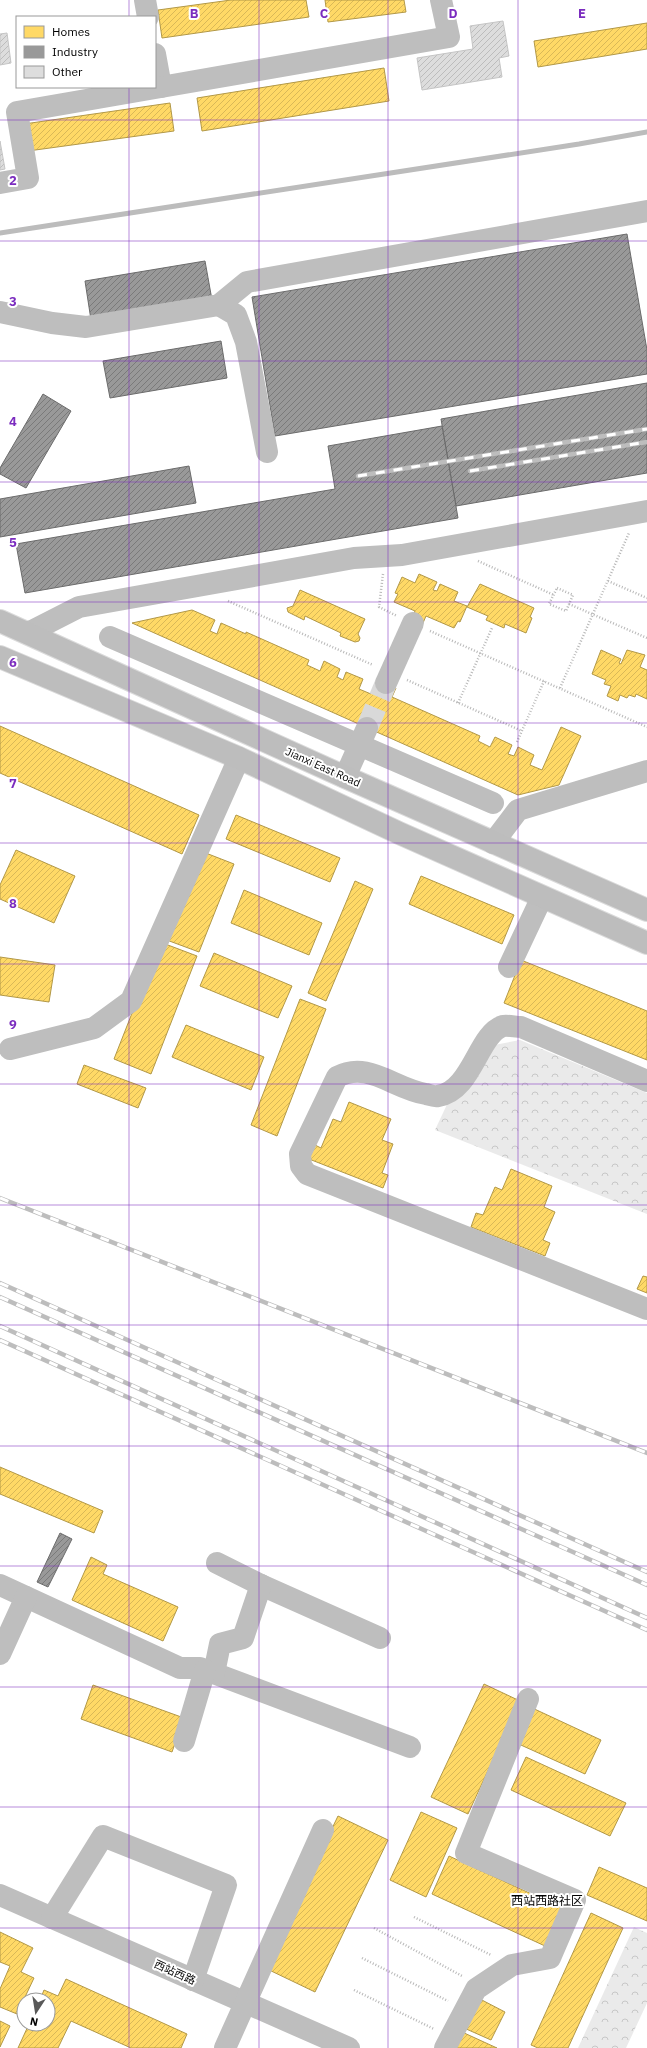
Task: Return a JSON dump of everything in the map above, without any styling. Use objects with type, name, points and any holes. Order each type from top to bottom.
[{"type":"highway","name":"Jianxi East Road","points":[[0,621],[345,777],[647,910]]},
{"type":"highway","points":[[0,657],[239,758],[399,833],[647,943]]},
{"type":"street","points":[[145,0],[148,16]]},
{"type":"street","points":[[156,88],[449,36],[441,0]]},
{"type":"street","points":[[156,60],[161,87]]},
{"type":"street","points":[[0,183],[28,178],[8,114],[155,88]]},
{"type":"street","points":[[0,312],[86,327],[219,305],[247,282],[647,211]]},
{"type":"street","points":[[219,305],[236,315],[246,342],[267,452]]},
{"type":"street","points":[[28,634],[78,607],[354,558],[402,555],[642,512]]},
{"type":"street","points":[[389,678],[413,624]]},
{"type":"street","points":[[110,637],[363,736],[493,803]]},
{"type":"street","points":[[345,777],[363,736]]},
{"type":"street","points":[[10,1049],[94,1028],[131,1001],[239,758]]},
{"type":"street","points":[[493,843],[518,810],[647,771]]},
{"type":"street","points":[[509,967],[542,897]]},
{"type":"street","points":[[647,1081],[521,1027],[503,1026],[490,1036],[472,1067],[452,1091],[437,1096],[419,1093],[361,1070],[347,1072],[337,1077],[300,1154],[301,1166],[307,1174],[647,1310]]},
{"type":"street","points":[[217,1563],[261,1585],[380,1638]]},
{"type":"street","points":[[0,1585],[180,1668],[200,1668],[210,1671],[410,1747]]},
{"type":"street","points":[[184,1741],[220,1644],[243,1638],[261,1585]]},
{"type":"street","points":[[0,1654],[26,1597]]},
{"type":"street","points":[[448,2043],[476,1988],[512,1965],[550,1958],[575,1900],[466,1853],[528,1699]]},
{"type":"street","points":[[225,2048],[244,2002],[323,1830]]},
{"type":"street","points":[[52,1918],[103,1836],[226,1886],[193,1980]]},
{"type":"street","name":"西站西路","points":[[0,1896],[349,2048]]},
{"type":"path","points":[[560,688],[608,581],[642,512]]},
{"type":"path","points":[[386,556],[378,607],[413,624],[647,727]]},
{"type":"path","points":[[475,560],[554,595]]},
{"type":"path","points":[[608,581],[647,598]]},
{"type":"path","points":[[557,588],[573,595],[569,604],[566,611],[550,604],[557,588]]},
{"type":"path","points":[[224,599],[389,678],[458,702],[522,731]]},
{"type":"path","points":[[569,604],[647,638]]},
{"type":"path","points":[[458,702],[492,628]]},
{"type":"path","points":[[516,742],[544,681]]},
{"type":"path","points":[[414,1917],[512,1965]]},
{"type":"path","points":[[374,1928],[480,1986]]},
{"type":"path","points":[[362,1958],[465,2010]]},
{"type":"path","points":[[354,1990],[448,2043]]},
{"type":"green space","points":[[520,1040],[647,1093],[647,1214],[435,1130],[473,1049]]},
{"type":"green space","points":[[634,1927],[647,1933],[647,2003],[626,2048],[578,2048]]},
{"type":"building: Homes","points":[[231,0],[306,0],[309,17],[162,38],[158,10]]},
{"type":"building: Homes","points":[[325,0],[404,0],[406,12],[328,22]]},
{"type":"building: Homes","points":[[647,23],[647,49],[538,67],[534,41]]},
{"type":"building: Homes","points":[[384,68],[389,101],[202,131],[197,98]]},
{"type":"building: Homes","points":[[170,103],[174,131],[28,151],[24,124]]},
{"type":"building: Homes","points":[[419,574],[437,582],[433,590],[437,591],[440,584],[458,592],[454,601],[467,606],[460,622],[458,621],[454,628],[426,616],[423,623],[412,618],[415,611],[394,602],[398,594],[395,593],[402,577],[415,583]]},
{"type":"building: Homes","points":[[480,584],[534,608],[526,633],[505,624],[504,628],[486,620],[488,616],[467,607]]},
{"type":"building: Homes","points":[[300,590],[365,619],[358,634],[360,638],[359,641],[355,642],[340,636],[341,633],[305,616],[304,620],[288,612],[287,608],[293,606]]},
{"type":"building: Homes","points":[[192,610],[215,620],[210,631],[217,634],[221,623],[246,634],[246,632],[309,660],[307,665],[320,671],[324,661],[340,669],[337,677],[343,680],[346,672],[363,679],[359,689],[371,694],[378,680],[396,688],[392,697],[480,736],[478,741],[490,747],[495,737],[512,745],[508,754],[514,756],[518,747],[534,755],[530,765],[542,770],[561,727],[581,736],[559,785],[518,795],[132,623]]},
{"type":"building: Homes","points":[[601,650],[621,659],[619,663],[621,664],[627,650],[645,655],[640,667],[647,670],[647,699],[636,694],[635,697],[629,695],[627,698],[620,695],[618,701],[607,696],[611,686],[604,684],[606,680],[592,674]]},
{"type":"building: Homes","points":[[0,726],[199,815],[182,854],[0,773]]},
{"type":"building: Homes","points":[[236,815],[340,858],[330,882],[226,839]]},
{"type":"building: Homes","points":[[16,850],[75,876],[54,923],[0,899],[0,885]]},
{"type":"building: Homes","points":[[198,850],[234,864],[199,952],[164,939]]},
{"type":"building: Homes","points":[[421,876],[514,915],[502,944],[409,904]]},
{"type":"building: Homes","points":[[355,881],[373,889],[326,1001],[308,993]]},
{"type":"building: Homes","points":[[244,890],[322,923],[309,955],[231,923]]},
{"type":"building: Homes","points":[[160,942],[197,956],[151,1074],[114,1059]]},
{"type":"building: Homes","points":[[214,953],[292,986],[278,1018],[200,986]]},
{"type":"building: Homes","points":[[0,957],[55,965],[49,1002],[0,995]]},
{"type":"building: Homes","points":[[521,960],[647,1011],[647,1060],[504,1003]]},
{"type":"building: Homes","points":[[300,999],[326,1009],[277,1136],[251,1125]]},
{"type":"building: Homes","points":[[186,1025],[264,1057],[251,1090],[172,1057]]},
{"type":"building: Homes","points":[[84,1065],[146,1088],[138,1108],[77,1084]]},
{"type":"building: Homes","points":[[349,1102],[391,1119],[382,1140],[393,1144],[382,1173],[388,1175],[383,1188],[309,1159],[315,1145],[321,1148],[333,1119],[341,1122]]},
{"type":"building: Homes","points":[[511,1169],[552,1186],[544,1207],[555,1212],[543,1240],[550,1243],[545,1256],[471,1227],[476,1213],[483,1215],[495,1187],[502,1190]]},
{"type":"building: Homes","points":[[643,1276],[647,1277],[647,1293],[637,1289]]},
{"type":"building: Homes","points":[[0,1467],[103,1511],[94,1533],[0,1494]]},
{"type":"building: Homes","points":[[91,1557],[107,1565],[103,1574],[178,1607],[163,1641],[72,1600]]},
{"type":"building: Homes","points":[[484,1684],[520,1701],[468,1814],[431,1797]]},
{"type":"building: Homes","points":[[93,1685],[184,1718],[172,1752],[81,1719]]},
{"type":"building: Homes","points":[[528,1706],[601,1740],[585,1774],[512,1741]]},
{"type":"building: Homes","points":[[526,1757],[626,1803],[610,1836],[511,1790]]},
{"type":"building: Homes","points":[[421,1812],[457,1828],[426,1897],[390,1880]]},
{"type":"building: Homes","points":[[338,1816],[388,1840],[315,1992],[265,1968]]},
{"type":"building: Homes","points":[[449,1856],[562,1908],[545,1946],[432,1894]]},
{"type":"building: Homes","points":[[599,1867],[647,1888],[647,1921],[587,1895]]},
{"type":"building: Homes","points":[[591,1913],[623,1928],[568,2048],[538,2048],[531,2045]]},
{"type":"building: Homes","points":[[0,1932],[33,1948],[21,1972],[34,1978],[27,1992],[16,1992],[16,2014],[0,2007],[0,1989],[10,1966],[0,1962]]},
{"type":"building: Homes","points":[[66,1979],[187,2034],[181,2048],[131,2048],[71,2021],[58,2048],[18,2048],[25,2032],[56,2032],[56,1995],[58,1996]]},
{"type":"building: Homes","points":[[478,1998],[505,2012],[491,2040],[464,2028]]},
{"type":"building: Homes","points":[[0,2021],[10,2026],[0,2047]]},
{"type":"building: Homes","points":[[462,2032],[497,2048],[455,2048]]},
{"type":"building: Industry","points":[[627,234],[647,350],[647,374],[275,436],[252,297]]},
{"type":"building: Industry","points":[[205,261],[212,300],[91,320],[85,281]]},
{"type":"building: Industry","points":[[221,341],[227,378],[110,398],[103,361]]},
{"type":"building: Industry","points":[[647,383],[647,473],[456,506],[441,419]]},
{"type":"building: Industry","points":[[43,394],[71,411],[26,488],[0,474],[0,468]]},
{"type":"building: Industry","points":[[442,426],[458,518],[25,593],[16,544],[335,489],[328,446]]},
{"type":"building: Industry","points":[[189,466],[196,503],[0,537],[0,499]]},
{"type":"building: Industry","points":[[60,1533],[72,1539],[48,1587],[37,1582]]},
{"type":"building: Other","points":[[503,21],[509,56],[499,58],[502,77],[422,90],[417,58],[473,49],[470,26]]},
{"type":"building: Other","points":[[7,33],[11,63],[0,65],[0,34]]},
{"type":"building: Other","points":[[0,141],[5,169],[0,170]]},
{"type":"waterway","points":[[0,233],[579,144],[647,132]]},
{"type":"tunnel","points":[[367,728],[386,683]]},
{"type":"railway","points":[[358,476],[647,429]]},
{"type":"railway","points":[[470,471],[647,442]]},
{"type":"railway","points":[[0,1198],[647,1453]]},
{"type":"railway","points":[[0,1283],[647,1572]]},
{"type":"railway","points":[[0,1297],[647,1585]]},
{"type":"railway","points":[[0,1326],[647,1618]]},
{"type":"railway","points":[[0,1340],[647,1630]]},
{"type":"district","name":"西站西路社区","points":[[547,1901]]}]
